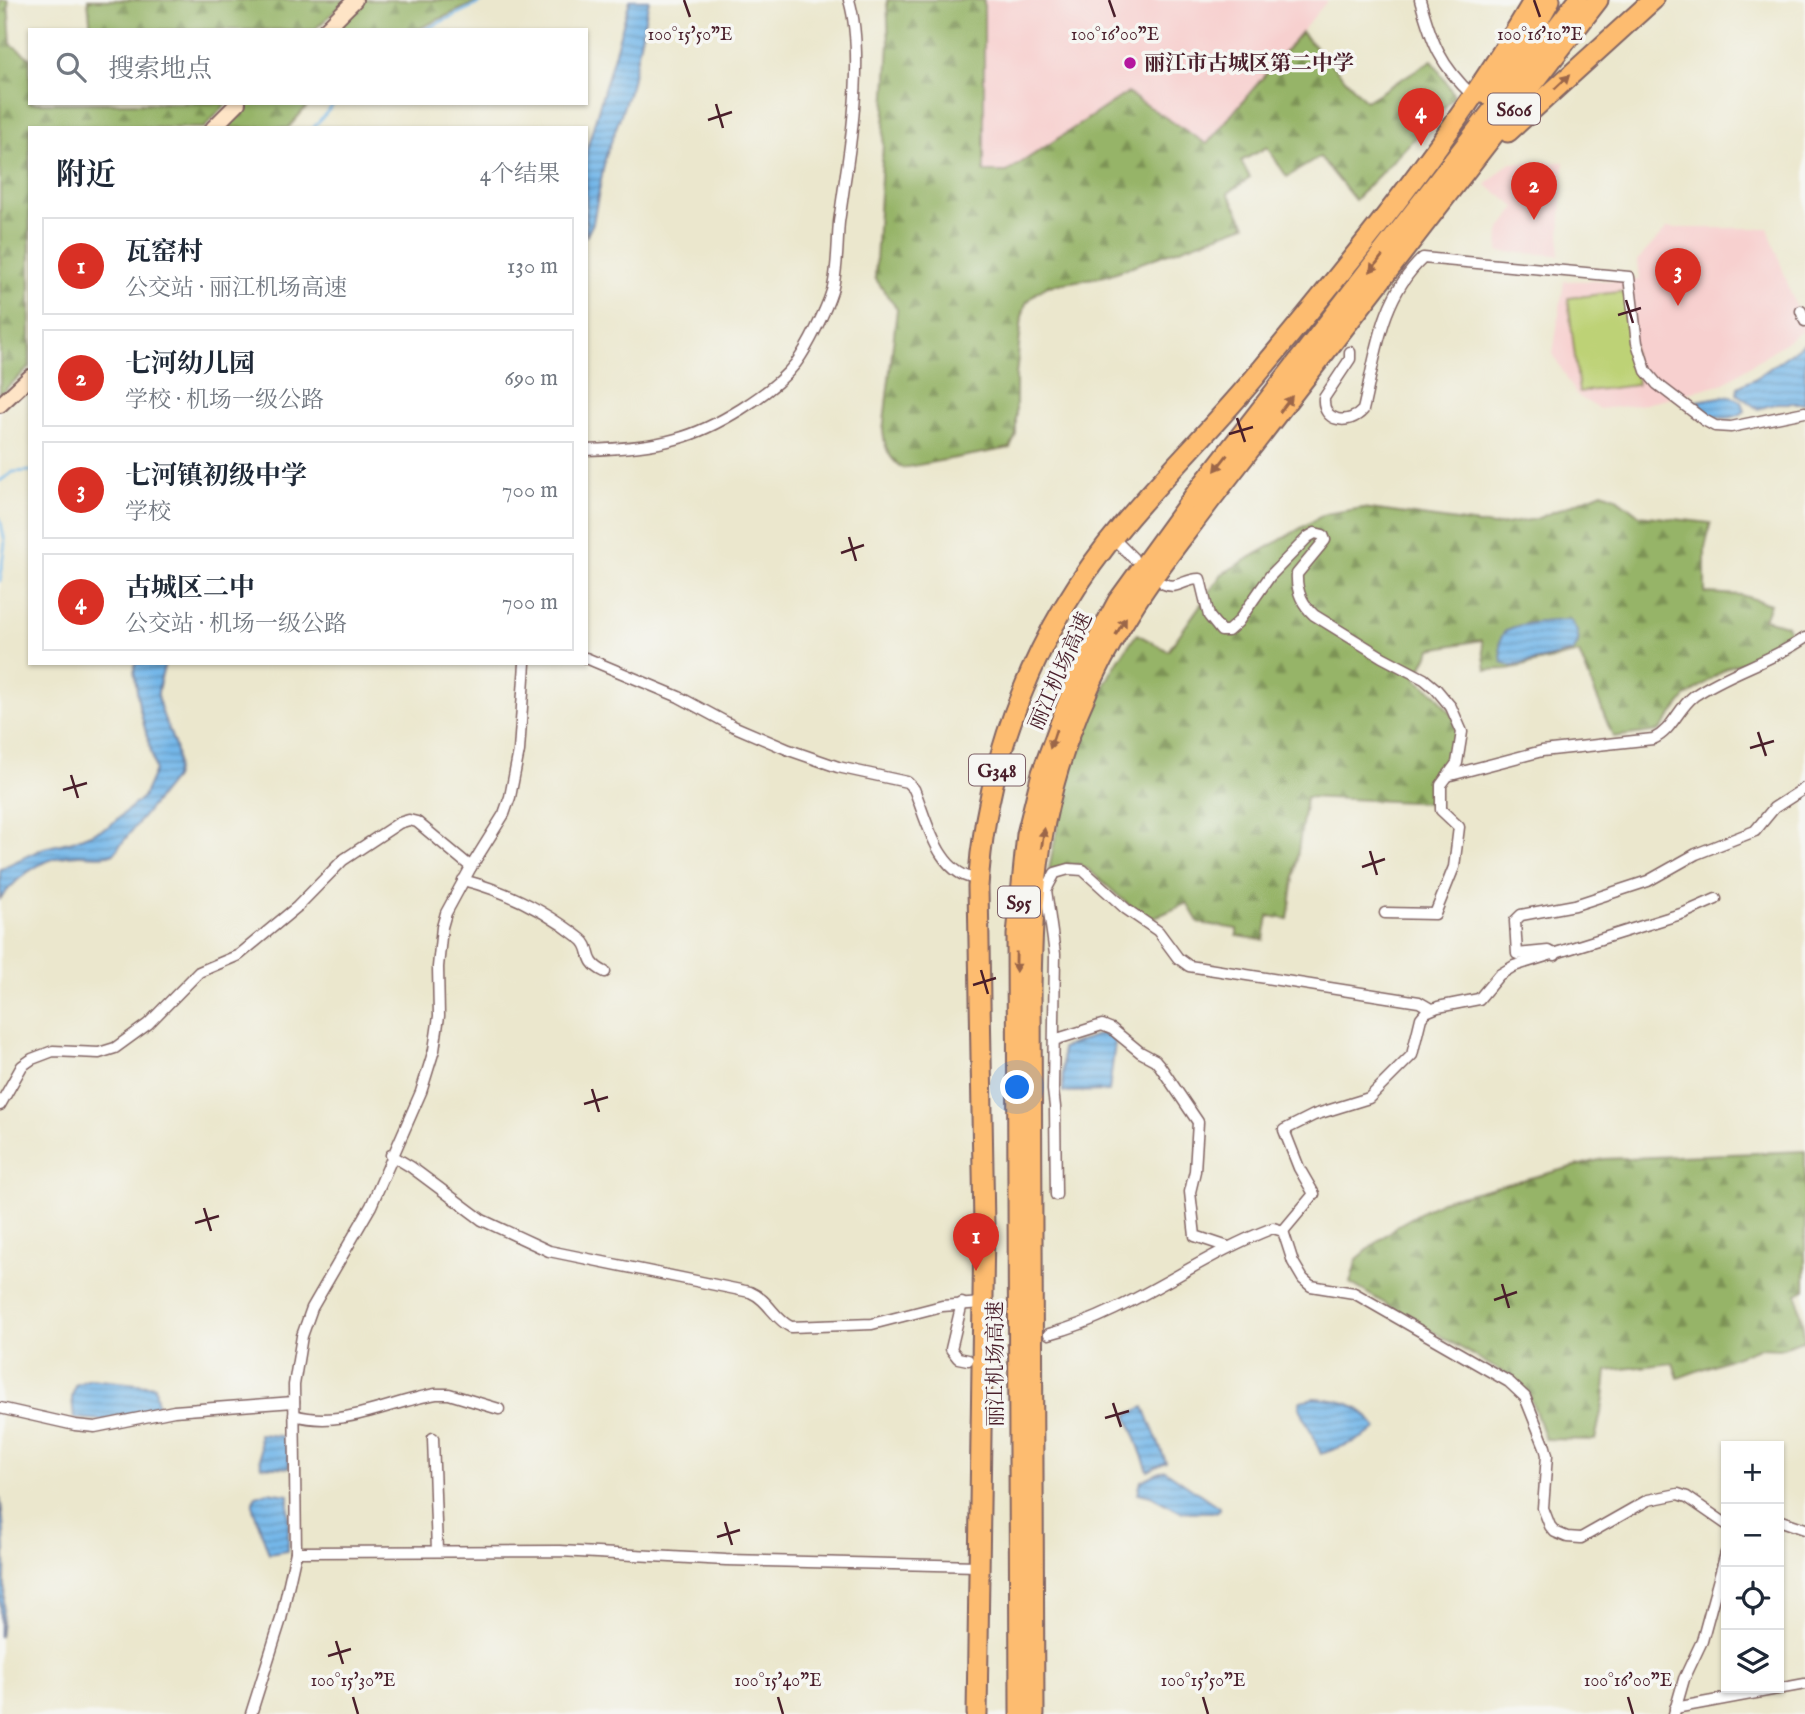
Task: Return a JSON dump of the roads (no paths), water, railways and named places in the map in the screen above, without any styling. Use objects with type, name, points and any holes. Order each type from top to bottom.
[{"type":"highway","name":"G348","points":[[978,1714],[984,1133],[977,934],[982,839],[1003,746],[1020,696],[1057,620],[1086,573],[1113,538],[1308,320],[1411,184],[1473,96],[1534,0]]},
{"type":"highway","points":[[1424,214],[1470,123],[1530,36],[1550,0]]},
{"type":"highway","name":"S606","points":[[1424,214],[1578,0]]},
{"type":"highway","name":"S606","points":[[1424,214],[1598,0]]},
{"type":"highway","points":[[1424,214],[1504,135],[1653,0]]},
{"type":"highway","name":"丽江机场高速","points":[[1020,1714],[1016,996],[1020,889],[1035,796],[1066,702],[1118,601],[1197,492],[1424,214]]},
{"type":"highway","name":"丽江机场高速","points":[[1034,1714],[1031,1000],[1036,891],[1050,800],[1081,708],[1101,662],[1131,609],[1424,214]]},
{"type":"main road","points":[[327,28],[355,0]]},
{"type":"main road","points":[[215,126],[236,105]]},
{"type":"main road","points":[[0,405],[28,379]]},
{"type":"street","points":[[588,450],[654,444],[690,435],[766,391],[797,361],[827,303],[836,268],[839,223],[849,156],[856,53],[849,0]]},
{"type":"street","points":[[1420,0],[1440,56],[1451,75],[1473,96]]},
{"type":"street","points":[[1505,47],[1504,36],[1522,0]]},
{"type":"street","points":[[1350,352],[1350,359],[1324,398],[1327,413],[1340,420],[1353,418],[1363,410],[1388,307],[1401,282],[1423,258],[1629,276],[1637,343],[1646,371],[1657,384],[1715,426],[1731,427],[1805,412]]},
{"type":"street","points":[[1164,584],[1175,586],[1200,579],[1209,616],[1221,631],[1228,631],[1238,622],[1270,576],[1308,537],[1318,533],[1323,535],[1325,540],[1298,572],[1297,588],[1302,601],[1314,615],[1382,657],[1424,679],[1444,698],[1462,732],[1457,762],[1441,785],[1440,810],[1459,827],[1454,867],[1436,914],[1385,913]]},
{"type":"street","points":[[1113,538],[1133,558]]},
{"type":"street","points":[[1446,776],[1542,751],[1653,739],[1662,735],[1691,698],[1728,676],[1788,650],[1805,638]]},
{"type":"street","points":[[588,659],[679,697],[733,726],[789,750],[838,767],[907,782],[914,789],[943,858],[957,872],[979,878]]},
{"type":"street","points":[[251,1714],[281,1619],[296,1552],[294,1402],[298,1351],[309,1315],[371,1206],[391,1155],[413,1113],[431,1060],[439,1016],[439,942],[446,913],[504,814],[510,797],[519,751],[525,665]]},
{"type":"street","points":[[1556,955],[1548,951],[1517,954],[1515,921],[1521,915],[1575,905],[1648,881],[1696,854],[1755,831],[1774,808],[1805,788]]},
{"type":"street","points":[[0,1105],[23,1066],[32,1059],[53,1051],[99,1053],[115,1048],[148,1024],[200,972],[239,955],[297,907],[343,860],[399,823],[409,820],[417,822],[471,867]]},
{"type":"street","points":[[1056,1195],[1055,954],[1046,890],[1055,873],[1069,869],[1083,870],[1126,909],[1158,931],[1178,958],[1189,966],[1419,1002],[1431,1009]]},
{"type":"street","points":[[463,880],[494,889],[527,904],[584,941],[591,963],[605,972]]},
{"type":"street","points":[[1283,1231],[1314,1194],[1299,1168],[1284,1130],[1314,1115],[1369,1098],[1412,1055],[1421,1018],[1431,1009],[1479,999],[1504,971],[1684,913],[1716,899]]},
{"type":"street","points":[[1054,1040],[1102,1025],[1112,1029],[1140,1052],[1155,1060],[1198,1122],[1195,1171],[1190,1192],[1195,1236],[1228,1247]]},
{"type":"street","points":[[391,1155],[482,1220],[549,1251],[750,1292],[765,1300],[781,1322],[791,1327],[872,1324],[942,1306],[982,1303]]},
{"type":"street","points":[[1049,1334],[1082,1325],[1114,1310],[1228,1247],[1273,1228],[1283,1231]]},
{"type":"street","points":[[1283,1231],[1293,1262],[1303,1279],[1311,1286],[1354,1293],[1509,1382],[1520,1391],[1528,1402],[1546,1452],[1543,1508],[1555,1532],[1567,1538],[1581,1538],[1648,1500],[1678,1494],[1687,1497],[1721,1521]]},
{"type":"street","points":[[962,1303],[951,1349],[958,1358],[968,1360]]},
{"type":"street","points":[[294,1415],[315,1420],[334,1420],[436,1394],[449,1394],[499,1409]]},
{"type":"street","points":[[0,1408],[95,1427],[174,1411],[294,1402]]},
{"type":"street","points":[[433,1438],[437,1551]]},
{"type":"street","points":[[1784,1522],[1805,1529]]},
{"type":"street","points":[[296,1552],[560,1551],[726,1560],[978,1566]]},
{"type":"street","points":[[1722,1567],[1702,1642],[1684,1679],[1675,1711],[1805,1684]]},
{"type":"water","points":[[630,0],[649,0],[631,86],[605,159],[593,223],[588,233],[588,145]]},
{"type":"water","points":[[1805,343],[1805,403],[1777,403],[1758,409],[1737,394],[1738,387],[1756,378]]},
{"type":"water","points":[[1726,396],[1738,400],[1745,411],[1732,417],[1719,417],[1706,412],[1697,401]]},
{"type":"water","points":[[1570,620],[1578,636],[1572,652],[1512,666],[1502,662],[1501,641],[1508,630],[1534,623]]},
{"type":"water","points":[[135,665],[164,665],[158,696],[177,755],[174,778],[114,853],[101,856],[69,856],[46,862],[16,881],[0,899],[0,869],[44,848],[73,841],[108,827],[143,797],[155,770],[139,706]]},
{"type":"water","points":[[1102,1033],[1115,1042],[1109,1091],[1063,1092],[1062,1048]]},
{"type":"water","points":[[90,1379],[155,1386],[158,1408],[102,1420],[74,1418],[72,1398],[75,1385]]},
{"type":"water","points":[[1314,1398],[1350,1404],[1364,1413],[1377,1429],[1354,1442],[1321,1454],[1299,1406],[1300,1401]]},
{"type":"water","points":[[1144,1407],[1166,1462],[1148,1471],[1127,1415]]},
{"type":"water","points":[[259,1434],[288,1437],[289,1468],[261,1466]]},
{"type":"water","points":[[1165,1470],[1219,1507],[1219,1510],[1181,1512],[1151,1496],[1138,1493],[1141,1481]]},
{"type":"water","points":[[268,1492],[289,1495],[288,1551],[269,1554],[253,1508],[256,1496]]},
{"type":"water","points":[[0,1496],[5,1566],[0,1637]]},
{"type":"waterway","points":[[428,28],[486,0]]},
{"type":"waterway","points":[[551,0],[564,0]]},
{"type":"waterway","points":[[315,126],[333,105]]},
{"type":"waterway","points":[[0,481],[13,472],[28,471]]},
{"type":"waterway","points":[[0,518],[5,542],[0,581]]},
{"type":"tunnel","points":[[1312,323],[1350,352]]},
{"type":"tunnel","points":[[979,1358],[1021,1344]]},
{"type":"place","name":"丽江市古城区第二中学","points":[[1130,63]]},
{"type":"place","name":"古城区二中","points":[[1421,146]]},
{"type":"place","name":"七河幼儿园","points":[[1534,220]]},
{"type":"place","name":"七河镇初级中学","points":[[1678,306]]},
{"type":"place","name":"瓦窑村","points":[[976,1271]]}]
